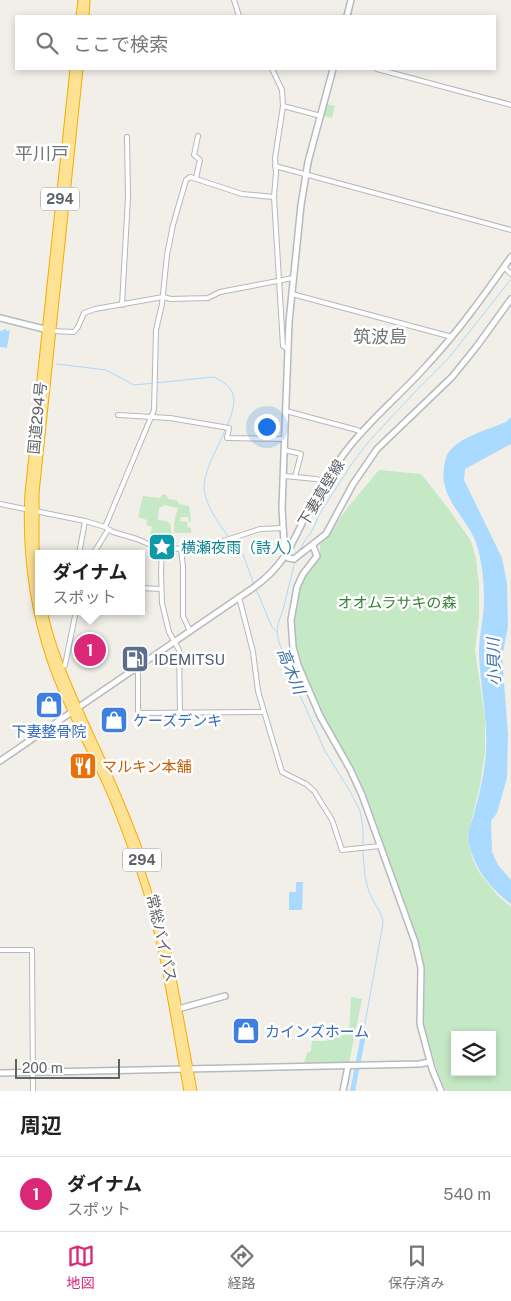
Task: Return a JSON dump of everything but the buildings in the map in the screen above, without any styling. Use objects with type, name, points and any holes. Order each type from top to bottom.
[{"type":"highway","points":[[80,15],[82,0]]},
{"type":"highway","points":[[85,15],[86,0]]},
{"type":"highway","name":"国道294号","points":[[35,593],[29,555],[31,510],[74,70]]},
{"type":"highway","name":"国道294号","points":[[49,330],[79,70]]},
{"type":"highway","name":"国道294号","points":[[31,510],[35,550]]},
{"type":"highway","name":"国道294号","points":[[39,615],[50,656],[75,710]]},
{"type":"highway","name":"国道294号","points":[[45,615],[60,668],[94,757]]},
{"type":"highway","name":"常総バイパス","points":[[75,710],[119,800],[146,871],[161,925],[178,1009],[188,1091]]},
{"type":"highway","name":"常総バイパス","points":[[94,757],[126,831],[144,881],[162,951],[186,1069],[193,1091]]},
{"type":"street","points":[[234,0],[238,15]]},
{"type":"street","points":[[347,15],[352,0]]},
{"type":"street","points":[[272,70],[282,90],[283,106],[275,166],[274,197],[283,346],[287,348]]},
{"type":"street","points":[[333,70],[306,175],[293,278],[287,348],[282,528],[286,556],[290,559],[296,557],[313,546],[329,530],[352,484],[377,448],[452,377],[511,299]]},
{"type":"street","points":[[381,70],[511,104]]},
{"type":"street","points":[[283,106],[320,116]]},
{"type":"street","points":[[196,178],[200,160],[194,155],[198,136]]},
{"type":"street","points":[[122,305],[128,206],[127,138]]},
{"type":"street","points":[[275,166],[511,230]]},
{"type":"street","points":[[95,550],[107,528],[154,410],[156,330],[163,297],[167,255],[176,208],[186,180],[190,177],[196,178],[242,194],[274,197]]},
{"type":"street","name":"下妻真壁線","points":[[0,760],[190,631],[273,572],[286,556],[325,482],[338,462],[375,417],[427,366],[452,337],[505,268],[511,257]]},
{"type":"street","points":[[505,268],[511,274]]},
{"type":"street","points":[[0,318],[49,330],[74,332],[87,311],[163,297],[171,299],[208,298],[220,292],[293,278]]},
{"type":"street","points":[[292,294],[452,337]]},
{"type":"street","points":[[286,411],[362,433]]},
{"type":"street","points":[[118,415],[152,416],[226,427],[227,438],[285,439]]},
{"type":"street","points":[[285,450],[301,454],[296,477]]},
{"type":"street","points":[[284,476],[325,482]]},
{"type":"street","points":[[0,504],[85,521],[162,550],[181,549],[226,541],[260,529],[282,528]]},
{"type":"street","points":[[80,550],[85,521]]},
{"type":"street","points":[[313,546],[317,556],[301,578],[293,607],[291,632],[293,647],[298,665],[320,716],[350,769],[362,795],[419,954],[421,977],[419,1016],[430,1062],[441,1091]]},
{"type":"street","points":[[181,549],[184,567],[183,616],[190,631]]},
{"type":"street","points":[[162,550],[161,589],[165,618],[169,632],[179,650],[180,712]]},
{"type":"street","points":[[145,588],[161,589]]},
{"type":"street","points":[[239,597],[253,652],[263,712],[282,772],[306,784],[314,791],[332,820],[341,849],[344,851],[380,846]]},
{"type":"street","points":[[60,668],[65,665],[75,615]]},
{"type":"street","points":[[138,666],[139,712],[263,712]]},
{"type":"street","points":[[0,950],[32,950],[33,1091]]},
{"type":"street","points":[[178,1009],[225,996]]},
{"type":"street","points":[[0,1073],[350,1066],[430,1062]]},
{"type":"street","points":[[343,1091],[350,1066]]},
{"type":"green space","points":[[327,104],[335,106],[332,118],[324,116]]},
{"type":"green space","name":"オオムラサキの森","points":[[379,470],[421,474],[471,541],[476,559],[479,585],[479,617],[475,650],[485,718],[485,752],[480,785],[467,838],[473,860],[480,874],[499,897],[511,907],[511,1091],[446,1091],[438,1073],[423,1024],[425,978],[422,952],[365,792],[357,774],[333,735],[299,661],[294,629],[295,614],[301,584],[305,575],[320,557],[320,545]]},
{"type":"green space","points":[[163,494],[168,499],[177,500],[179,504],[189,506],[191,521],[189,522],[188,517],[181,517],[180,521],[188,522],[187,527],[191,528],[191,533],[174,533],[174,522],[178,508],[165,505],[159,508],[158,520],[167,521],[171,525],[171,543],[167,543],[167,549],[163,547],[164,543],[161,539],[150,536],[152,527],[146,525],[147,520],[138,517],[143,496],[160,498]]},
{"type":"green space","points":[[351,997],[362,999],[349,1063],[304,1063],[307,1053],[311,1051],[312,1041],[327,1041],[329,1033],[349,1034]]},
{"type":"water","points":[[6,329],[7,331],[10,330],[7,348],[0,347],[0,331]]},
{"type":"water","name":"小貝川","points":[[511,417],[511,444],[465,469],[464,480],[502,558],[507,583],[508,627],[502,657],[508,734],[507,778],[497,813],[491,821],[492,852],[498,865],[511,880],[511,904],[492,887],[482,874],[474,859],[468,841],[469,829],[485,766],[486,751],[486,726],[479,653],[484,607],[484,585],[481,562],[475,540],[447,493],[444,471],[446,458],[449,451],[455,445],[506,422]]},
{"type":"water","points":[[296,882],[303,882],[302,910],[289,910],[289,892],[296,892]]},
{"type":"water","points":[[361,1035],[366,1035],[355,1091],[350,1091]]},
{"type":"waterway","name":"高木川","points":[[298,553],[311,533],[320,513],[353,462],[370,440],[448,359],[511,279]]},
{"type":"waterway","points":[[57,364],[106,370],[134,385],[214,377],[228,387],[234,398],[227,426]]},
{"type":"waterway","points":[[225,430],[205,478],[204,491],[216,519],[229,537]]},
{"type":"waterway","points":[[232,540],[243,554],[254,585]]},
{"type":"waterway","name":"高木川","points":[[295,561],[278,624],[279,642],[294,682],[325,751],[360,811],[363,828],[363,846]]},
{"type":"waterway","points":[[256,589],[272,627],[277,632]]},
{"type":"waterway","name":"高木川","points":[[363,850],[368,889],[383,923],[363,1035]]},
{"type":"place","name":"横瀬夜雨（詩人）","points":[[162,547]]},
{"type":"place","name":"ダイナム","points":[[90,650]]},
{"type":"place","name":"IDEMITSU","points":[[135,659]]},
{"type":"place","name":"下妻整骨院","points":[[49,705]]},
{"type":"place","name":"ケーズデンキ","points":[[114,720]]},
{"type":"place","name":"マルキン本舗","points":[[83,766]]},
{"type":"place","name":"カインズホーム","points":[[246,1031]]},
{"type":"district","name":"平川戸","points":[[42,153]]},
{"type":"district","name":"筑波島","points":[[380,336]]}]
